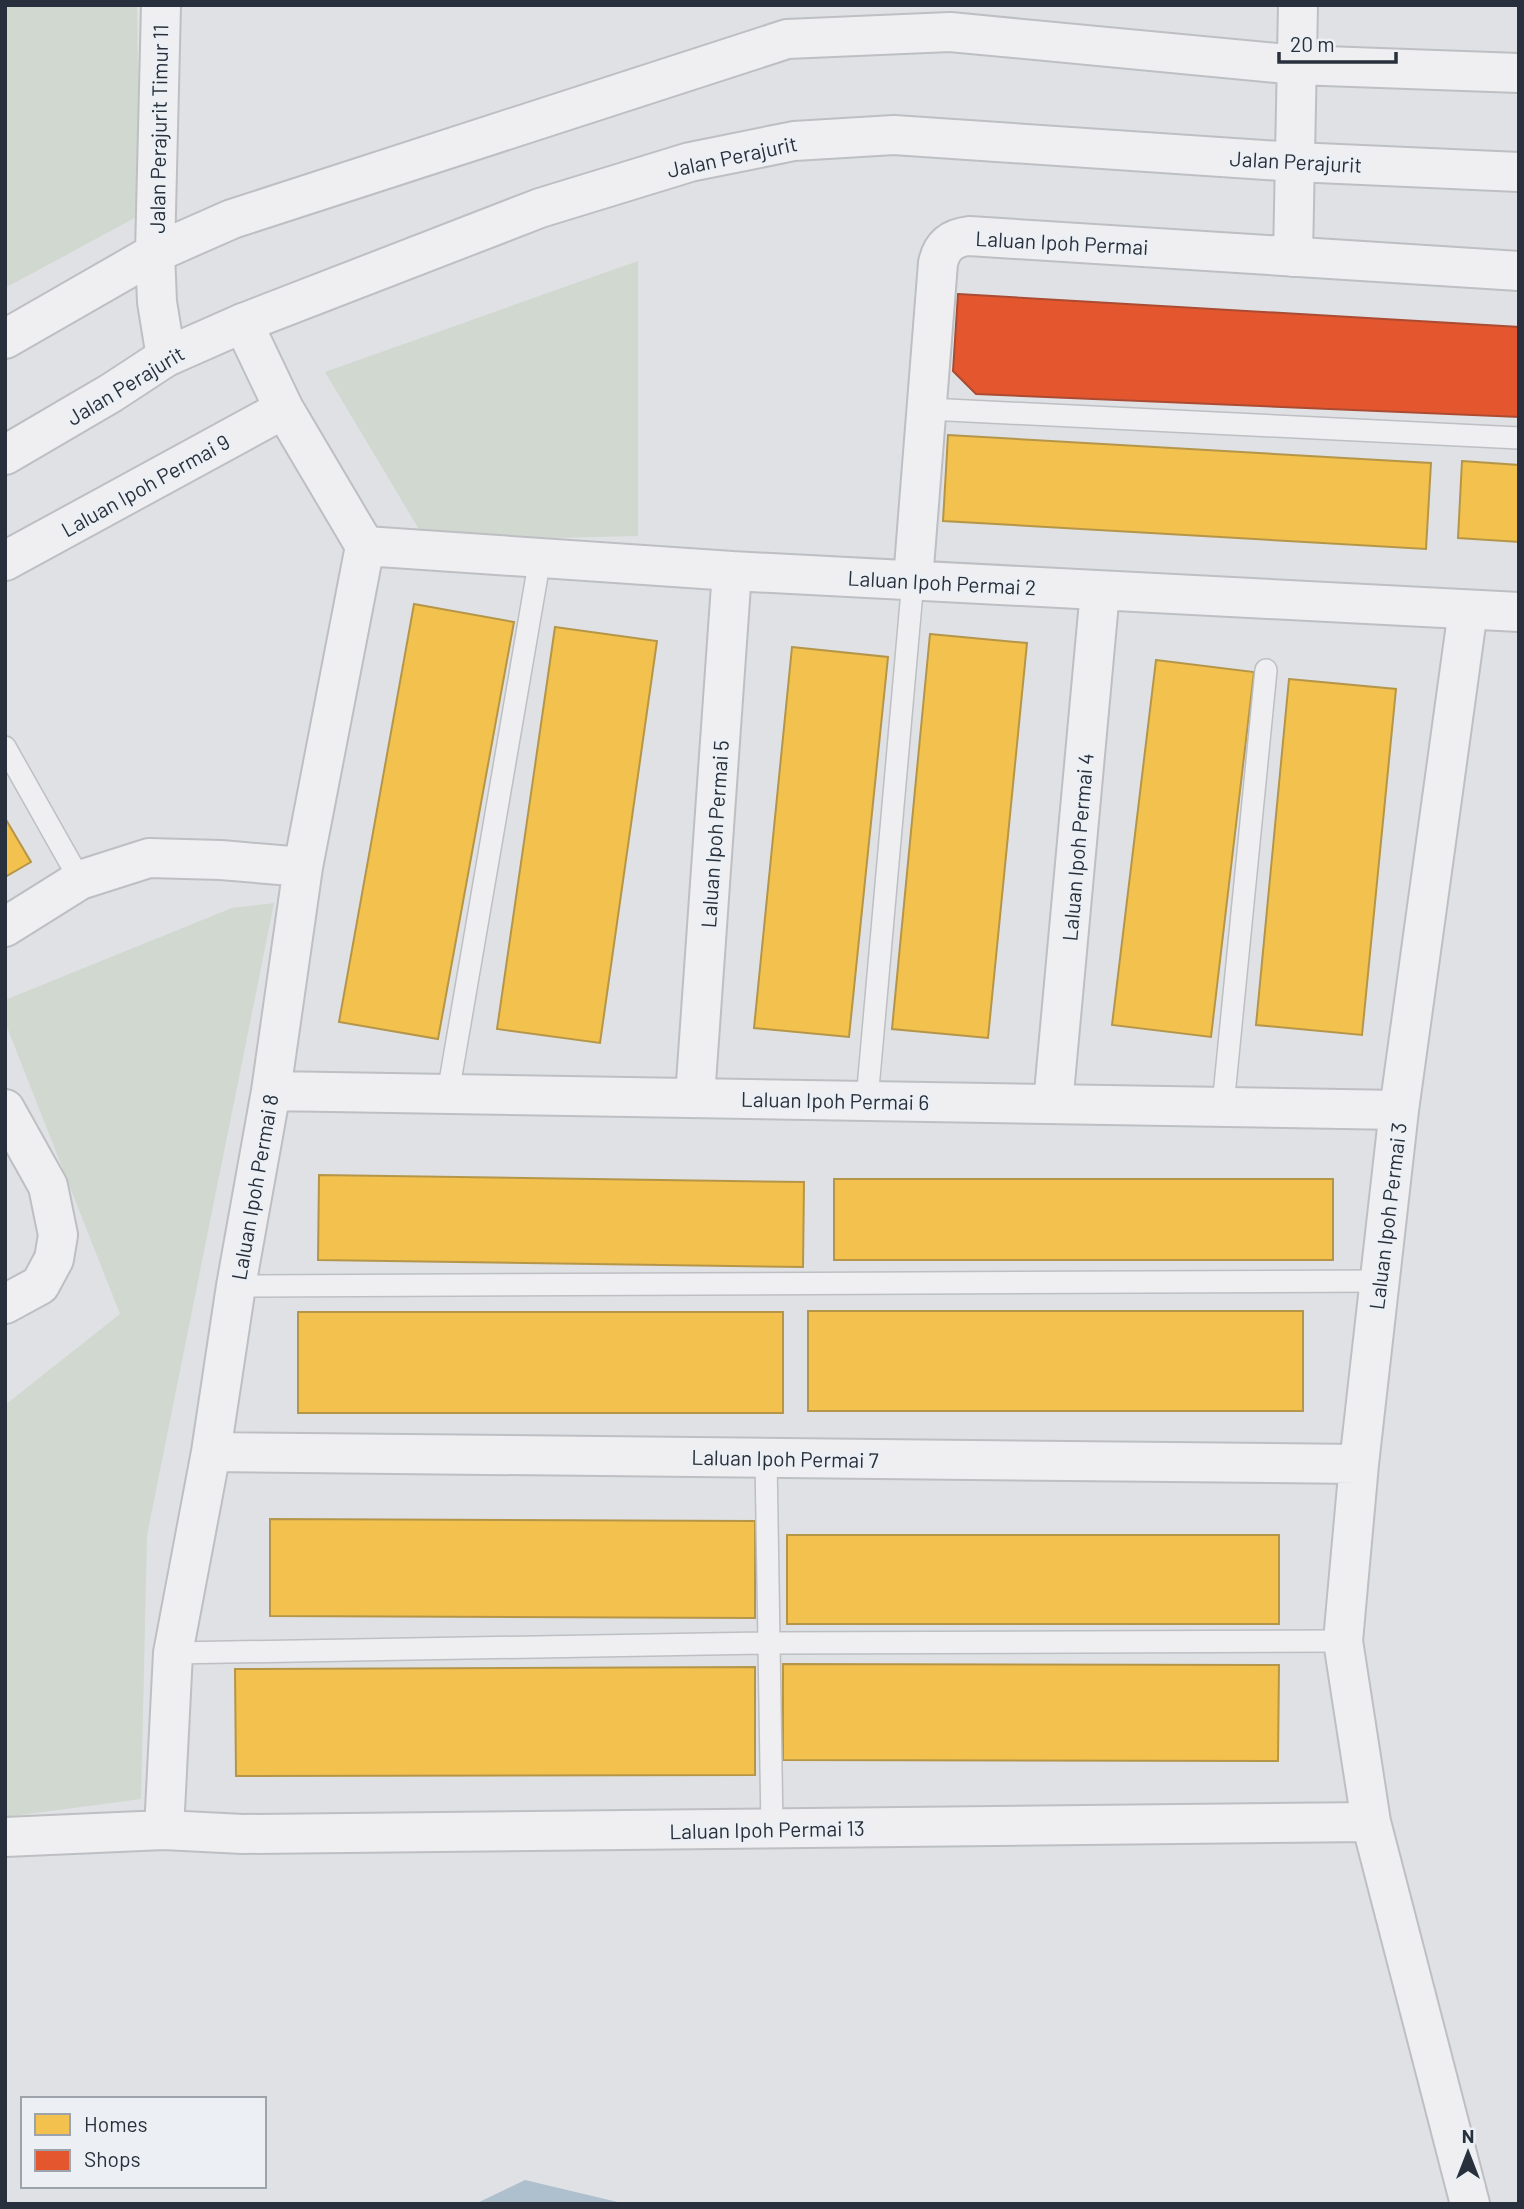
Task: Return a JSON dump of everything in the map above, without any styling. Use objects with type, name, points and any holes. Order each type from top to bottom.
[{"type":"street","name":"Jalan Perajurit Timur 11","points":[[161,5],[155,253],[157,302],[166,357]]},
{"type":"street","points":[[1293,257],[1298,5]]},
{"type":"street","points":[[5,339],[155,253],[232,219],[787,39],[951,19],[1297,65],[1519,73]]},
{"type":"street","name":"Jalan Perajurit","points":[[5,455],[111,393],[166,357],[243,323],[540,208],[690,162],[794,141],[894,135],[1295,162],[1519,172]]},
{"type":"street","name":"Laluan Ipoh Permai","points":[[913,580],[938,263],[941,252],[948,243],[958,237],[1519,271]]},
{"type":"street","points":[[243,323],[284,409],[365,546]]},
{"type":"street","name":"Laluan Ipoh Permai 9","points":[[5,561],[284,409]]},
{"type":"street","name":"Laluan Ipoh Permai 2","points":[[365,546],[732,571],[1519,612]]},
{"type":"street","name":"Laluan Ipoh Permai 8","points":[[164,1830],[173,1653],[211,1452],[236,1286],[271,1091],[303,867],[365,546]]},
{"type":"street","name":"Laluan Ipoh Permai 5","points":[[695,1097],[732,571]]},
{"type":"street","name":"Laluan Ipoh Permai 4","points":[[1053,1104],[1100,591]]},
{"type":"street","name":"Laluan Ipoh Permai 3","points":[[1468,611],[1399,1110],[1359,1464],[1343,1640],[1371,1822],[1470,2204]]},
{"type":"street","points":[[5,927],[79,880],[149,858],[221,860],[303,867]]},
{"type":"street","name":"Laluan Ipoh Permai 6","points":[[271,1091],[1399,1110]]},
{"type":"street","points":[[5,1109],[48,1186],[58,1235],[54,1259],[40,1285],[5,1304]]},
{"type":"street","name":"Laluan Ipoh Permai 7","points":[[211,1452],[1359,1464]]},
{"type":"street","name":"Laluan Ipoh Permai 13","points":[[164,1830],[243,1834],[1371,1822]]},
{"type":"street","points":[[5,1838],[164,1830]]},
{"type":"lane","points":[[928,409],[1519,438]]},
{"type":"lane","points":[[448,1093],[540,558]]},
{"type":"lane","points":[[867,1100],[913,580]]},
{"type":"lane","points":[[1223,1106],[1266,670]]},
{"type":"lane","points":[[5,747],[79,880]]},
{"type":"lane","points":[[236,1286],[1379,1281]]},
{"type":"lane","points":[[766,1458],[772,1829]]},
{"type":"lane","points":[[173,1653],[769,1643],[1343,1640]]},
{"type":"shaded area","points":[[5,5],[137,5],[140,215],[5,288]]},
{"type":"shaded area","points":[[638,261],[638,536],[426,541],[325,372]]},
{"type":"shaded area","points":[[274,903],[147,1535],[141,1799],[5,1817],[5,1405],[120,1314],[5,1022],[5,1000],[232,908]]},
{"type":"water","points":[[525,2180],[626,2204],[475,2204]]},
{"type":"building: Homes","points":[[948,435],[1431,463],[1426,549],[943,521]]},
{"type":"building: Homes","points":[[1462,461],[1519,465],[1519,542],[1458,538]]},
{"type":"building: Homes","points":[[414,604],[514,622],[438,1039],[339,1022]]},
{"type":"building: Homes","points":[[555,627],[657,641],[600,1043],[497,1029]]},
{"type":"building: Homes","points":[[930,634],[1027,643],[988,1038],[892,1029]]},
{"type":"building: Homes","points":[[792,647],[888,657],[849,1037],[754,1028]]},
{"type":"building: Homes","points":[[1156,660],[1254,672],[1211,1037],[1112,1025]]},
{"type":"building: Homes","points":[[1289,679],[1396,689],[1362,1035],[1256,1025]]},
{"type":"building: Homes","points":[[5,818],[31,862],[5,877]]},
{"type":"building: Homes","points":[[319,1175],[804,1182],[803,1267],[318,1260]]},
{"type":"building: Homes","points":[[834,1179],[1333,1179],[1333,1260],[834,1260]]},
{"type":"building: Homes","points":[[808,1311],[1303,1311],[1303,1411],[808,1411]]},
{"type":"building: Homes","points":[[298,1312],[783,1312],[783,1413],[298,1413]]},
{"type":"building: Homes","points":[[270,1519],[755,1521],[755,1618],[270,1616]]},
{"type":"building: Homes","points":[[787,1535],[1279,1535],[1279,1624],[787,1624]]},
{"type":"building: Homes","points":[[783,1664],[1279,1665],[1278,1761],[783,1760]]},
{"type":"building: Homes","points":[[755,1667],[755,1775],[236,1776],[235,1669]]},
{"type":"building: Shops","points":[[958,294],[1519,327],[1519,417],[976,394],[953,371]]}]
